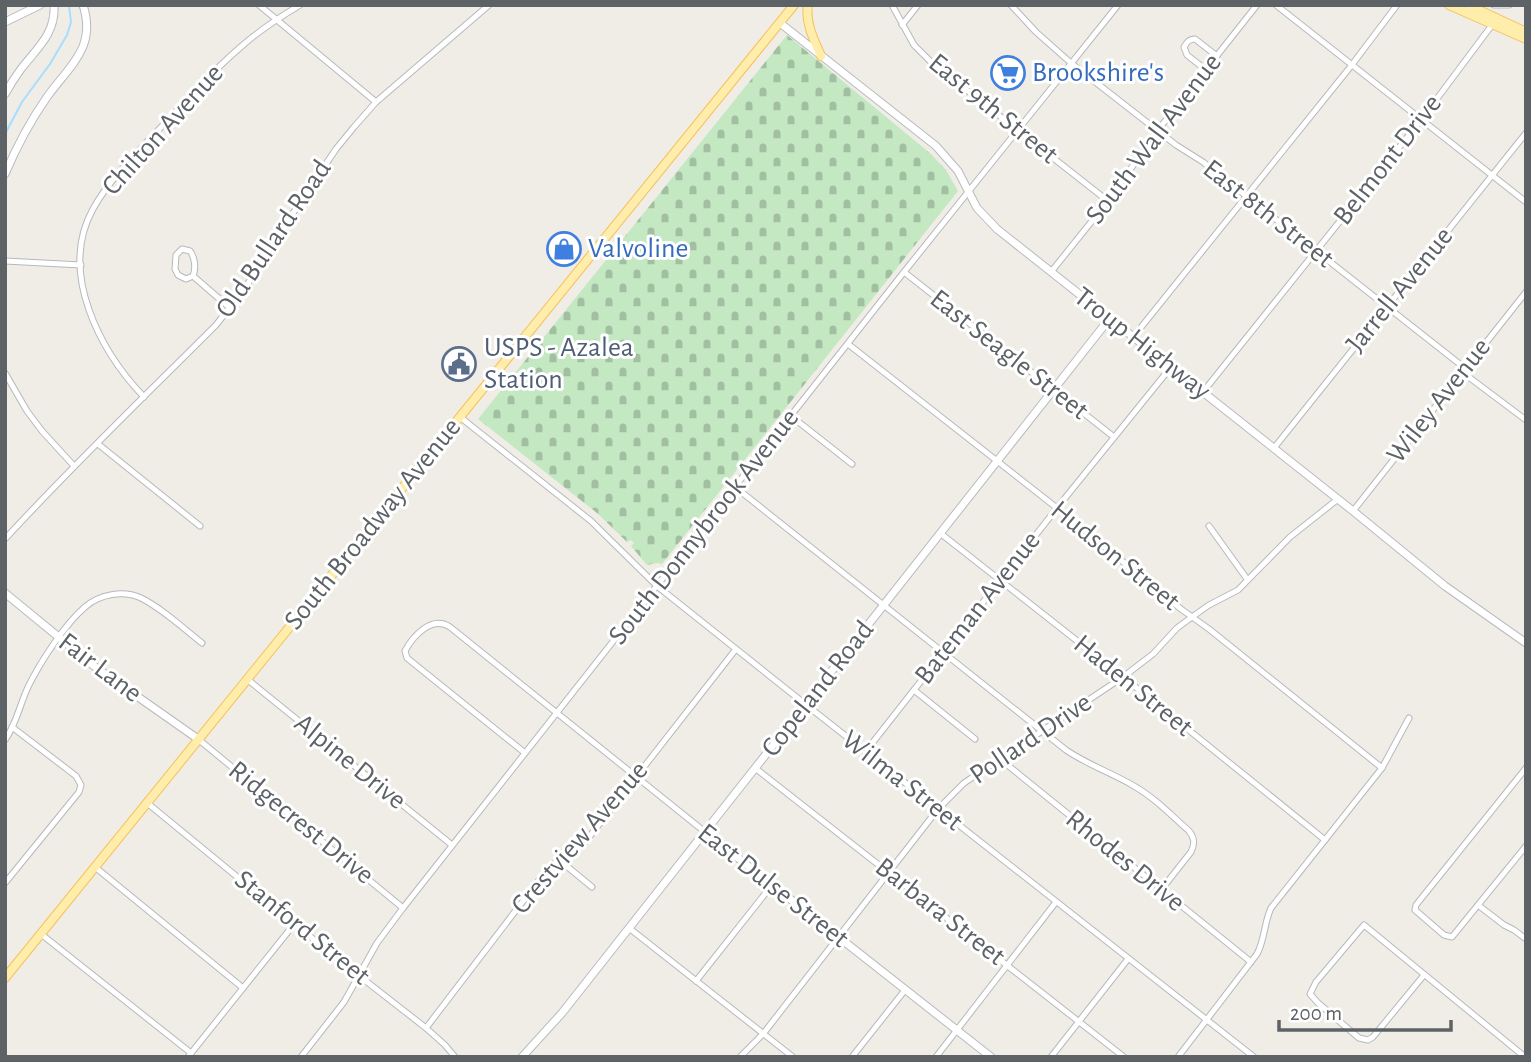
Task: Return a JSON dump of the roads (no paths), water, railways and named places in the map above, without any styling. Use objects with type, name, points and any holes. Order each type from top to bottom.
[{"type":"main road","name":"South Broadway Avenue","points":[[5,978],[794,5]]},
{"type":"main road","points":[[808,5],[810,28],[821,55]]},
{"type":"main road","points":[[1449,5],[1526,39]]},
{"type":"main road","points":[[1468,5],[1526,32]]},
{"type":"street","points":[[5,22],[40,5]]},
{"type":"street","points":[[5,93],[48,34],[53,23],[54,5]]},
{"type":"street","points":[[5,174],[32,121],[47,97],[73,66],[85,44],[83,5]]},
{"type":"street","points":[[259,5],[376,102]]},
{"type":"street","name":"Chilton Avenue","points":[[144,397],[122,372],[96,328],[83,288],[82,240],[92,209],[115,179],[221,64],[245,42],[300,5]]},
{"type":"street","name":"Old Bullard Road","points":[[5,539],[74,466],[216,325],[245,288],[336,149],[376,102],[489,5]]},
{"type":"street","name":"East 9th Street","points":[[892,5],[914,45],[932,62],[959,86],[1108,201]]},
{"type":"street","points":[[902,25],[918,5]]},
{"type":"street","name":"East 8th Street","points":[[1011,5],[1071,63],[1203,162],[1461,365],[1466,375],[1526,420]]},
{"type":"street","name":"South Donnybrook Avenue","points":[[301,1057],[344,1002],[377,943],[403,908],[1118,5]]},
{"type":"street","name":"South Wall Avenue","points":[[1051,272],[1257,5]]},
{"type":"street","points":[[1276,5],[1526,202]]},
{"type":"street","points":[[1133,336],[1397,5]]},
{"type":"street","points":[[1494,5],[1509,5]]},
{"type":"street","name":"Troup Highway","points":[[780,23],[936,146],[958,171],[977,208],[997,229],[1445,586],[1526,643]]},
{"type":"street","name":"Belmont Drive","points":[[1203,392],[1421,120],[1492,25]]},
{"type":"street","points":[[1206,70],[1187,55],[1184,47],[1187,42],[1195,39],[1217,56]]},
{"type":"street","name":"Jarrell Avenue","points":[[1274,448],[1526,132]]},
{"type":"street","points":[[182,249],[192,254],[195,271],[193,276],[181,278],[176,272],[176,255],[182,249]]},
{"type":"street","points":[[5,261],[81,265]]},
{"type":"street","name":"East Seagle Street","points":[[904,272],[1114,437]]},
{"type":"street","points":[[193,276],[230,308]]},
{"type":"street","name":"Wiley Avenue","points":[[1353,511],[1526,292]]},
{"type":"street","name":"Copeland Road","points":[[526,1056],[1110,318]]},
{"type":"street","name":"Hudson Street","points":[[848,344],[1382,768]]},
{"type":"street","name":"Bateman Avenue","points":[[866,751],[1171,367]]},
{"type":"street","points":[[5,373],[27,411],[74,466]]},
{"type":"street","points":[[791,416],[852,464]]},
{"type":"street","name":"Wilma Street","points":[[460,417],[591,521],[657,586],[1254,1057]]},
{"type":"street","points":[[98,444],[200,526]]},
{"type":"street","points":[[734,487],[1081,761],[1118,777],[1152,798],[1192,835],[1194,846],[1191,852],[1161,890]]},
{"type":"street","name":"Pollard Drive","points":[[740,1057],[748,1051],[839,938],[938,809],[964,783],[1123,677],[1153,654],[1177,628],[1209,605],[1237,590],[1290,537],[1338,499]]},
{"type":"street","points":[[1209,526],[1247,579]]},
{"type":"street","name":"Haden Street","points":[[940,533],[1325,840]]},
{"type":"street","name":"Fair Lane","points":[[5,593],[94,666],[198,739]]},
{"type":"street","points":[[5,740],[27,687],[48,652],[86,606],[103,597],[122,594],[142,599],[202,643]]},
{"type":"street","name":"East Dulse Street","points":[[525,753],[407,658],[405,651],[408,644],[421,629],[446,624],[635,777],[991,1057]]},
{"type":"street","name":"Crestview Avenue","points":[[426,1028],[546,871],[558,859],[586,841],[736,649]]},
{"type":"street","name":"Alpine Drive","points":[[247,679],[452,845]]},
{"type":"street","points":[[914,690],[975,739]]},
{"type":"street","points":[[1178,1057],[1251,962],[1262,945],[1265,922],[1272,908],[1382,768],[1409,718]]},
{"type":"street","points":[[5,883],[79,792],[81,785],[76,776],[12,727]]},
{"type":"street","name":"Ridgecrest Drive","points":[[198,739],[403,908]]},
{"type":"street","name":"Rhodes Drive","points":[[1000,759],[1251,962]]},
{"type":"street","name":"Barbara Street","points":[[755,768],[1124,1057]]},
{"type":"street","points":[[1526,768],[1415,907],[1416,912],[1444,935],[1454,935],[1526,846]]},
{"type":"street","name":"Stanford Street","points":[[146,802],[426,1028],[455,1057]]},
{"type":"street","points":[[558,859],[592,887]]},
{"type":"street","points":[[95,867],[243,988]]},
{"type":"street","points":[[696,981],[772,885]]},
{"type":"street","points":[[936,1057],[1056,902]]},
{"type":"street","points":[[1478,905],[1526,939]]},
{"type":"street","points":[[41,934],[190,1055],[295,923]]},
{"type":"street","points":[[1424,975],[1373,1037],[1365,1040],[1359,1038],[1310,994],[1316,982],[1364,925],[1525,1057]]},
{"type":"street","points":[[629,928],[793,1057]]},
{"type":"street","points":[[1051,1057],[1128,959]]},
{"type":"street","points":[[852,1057],[905,990]]},
{"type":"waterway","points":[[5,134],[22,102],[67,35],[71,22],[69,6]]},
{"type":"place","name":"Brookshire's","points":[[1008,73]]},
{"type":"place","name":"Valvoline","points":[[564,249]]},
{"type":"place","name":"USPS - Azalea Station","points":[[459,364]]}]
